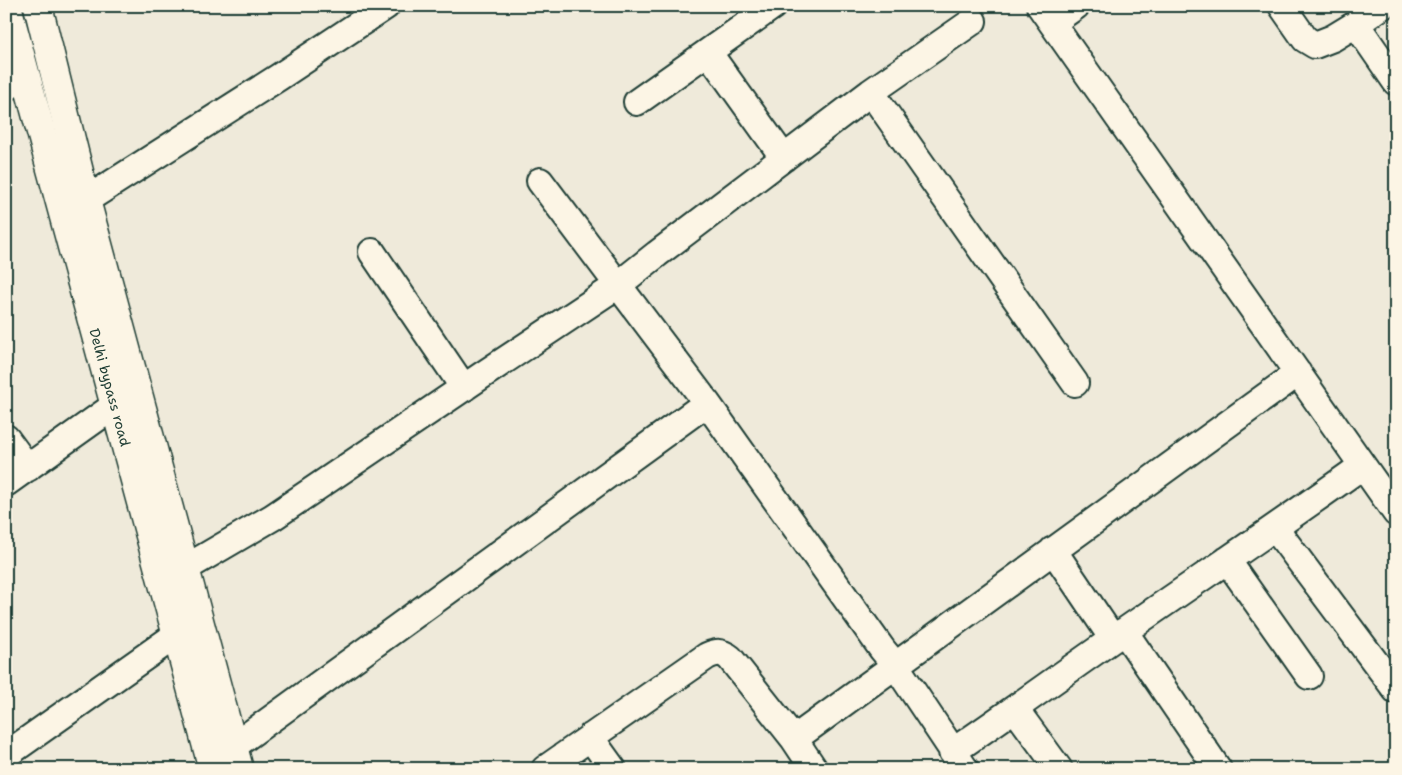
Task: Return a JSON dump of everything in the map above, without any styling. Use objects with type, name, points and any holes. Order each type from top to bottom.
[{"type":"main road","name":"Delhi bypass road","points":[[6,6],[16,81],[114,406],[176,635],[209,767]]},
{"type":"main road","name":"Delhi bypass road","points":[[38,6],[86,200],[236,758]]},
{"type":"street","points":[[86,200],[279,77],[386,6]]},
{"type":"street","points":[[637,102],[773,6]]},
{"type":"street","points":[[1076,6],[1046,15],[1396,513]]},
{"type":"street","points":[[1282,6],[1304,39],[1316,45],[1333,38],[1382,6]]},
{"type":"street","points":[[184,569],[273,517],[618,285],[871,92],[974,21]]},
{"type":"street","points":[[1356,24],[1396,82]]},
{"type":"street","points":[[708,52],[784,158]]},
{"type":"street","points":[[871,92],[1075,382]]},
{"type":"street","points":[[540,182],[707,403],[896,666],[959,760],[1015,709],[1362,466]]},
{"type":"street","points":[[372,252],[464,388]]},
{"type":"street","points":[[794,739],[1298,373]]},
{"type":"street","points":[[209,767],[236,758],[707,403]]},
{"type":"street","points":[[6,483],[114,406]]},
{"type":"street","points":[[6,438],[28,468]]},
{"type":"street","points":[[1275,528],[1396,690]]},
{"type":"street","points":[[1053,550],[1119,635],[1218,769]]},
{"type":"street","points":[[1228,560],[1308,676]]},
{"type":"street","points":[[6,755],[176,635]]},
{"type":"street","points":[[545,769],[707,656],[716,652],[723,653],[730,658],[794,739],[814,769]]},
{"type":"street","points":[[1015,709],[1058,769]]},
{"type":"street","points":[[590,737],[613,769]]}]
